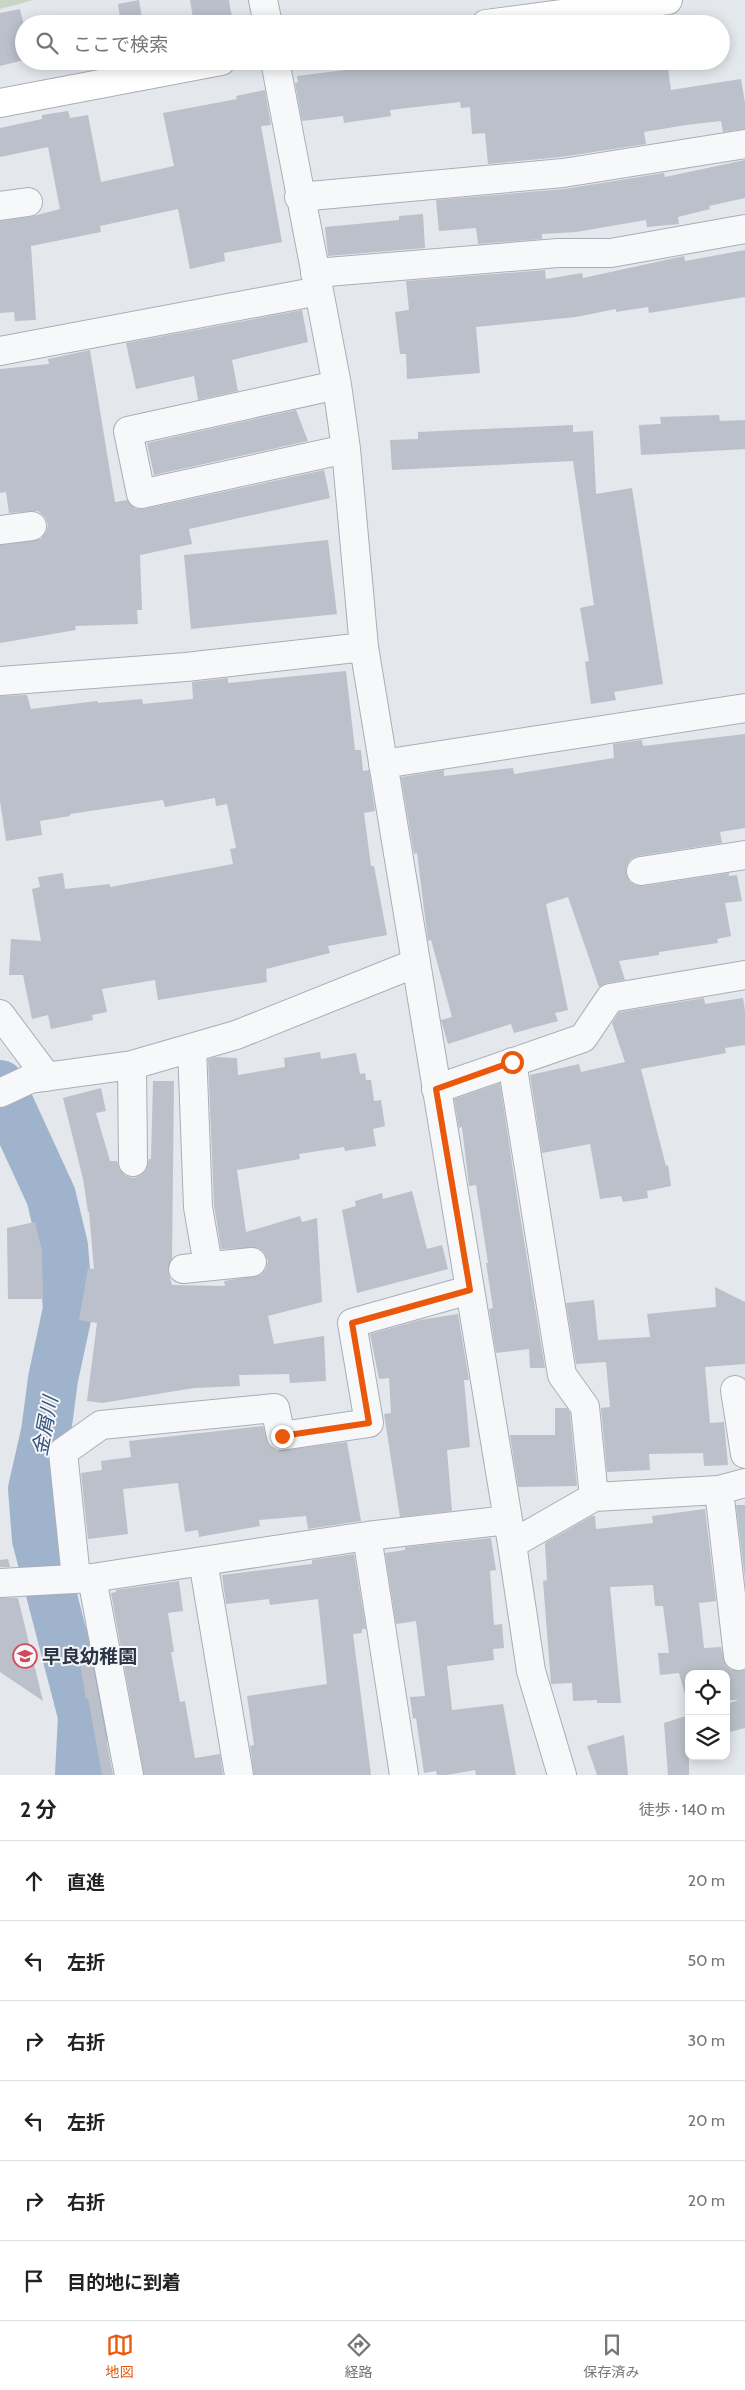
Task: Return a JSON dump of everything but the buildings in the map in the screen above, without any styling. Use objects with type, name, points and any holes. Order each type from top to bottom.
[{"type":"street","points":[[263,0],[266,15]]},
{"type":"street","points":[[554,15],[668,0]]},
{"type":"street","points":[[0,103],[174,70]]},
{"type":"street","points":[[277,70],[337,385],[346,449],[364,648],[510,1532],[531,1671],[562,1775]]},
{"type":"street","points":[[300,197],[563,173],[745,144]]},
{"type":"street","points":[[0,206],[28,202]]},
{"type":"street","points":[[0,351],[317,282],[558,253],[611,253],[745,229]]},
{"type":"street","points":[[337,385],[128,431],[141,494],[346,449]]},
{"type":"street","points":[[0,530],[32,526]]},
{"type":"street","points":[[0,681],[186,667],[364,648]]},
{"type":"street","points":[[383,764],[745,708]]},
{"type":"street","points":[[641,871],[745,855]]},
{"type":"street","points":[[0,1093],[39,1078],[132,1065],[236,1035],[416,963]]},
{"type":"street","points":[[436,1089],[583,1038],[610,998],[745,976]]},
{"type":"street","points":[[0,1014],[39,1078]]},
{"type":"street","points":[[192,1048],[198,1207],[196,1267],[252,1262]]},
{"type":"street","points":[[512,1062],[562,1375],[585,1407],[594,1497]]},
{"type":"street","points":[[132,1065],[133,1162]]},
{"type":"street","points":[[129,1775],[78,1578],[63,1452],[101,1425],[265,1408],[275,1408],[282,1436],[369,1423],[352,1323],[470,1290]]},
{"type":"street","points":[[735,1390],[745,1454]]},
{"type":"street","points":[[0,1584],[78,1578],[367,1536],[510,1532],[594,1497],[719,1490],[745,1483]]},
{"type":"street","points":[[719,1490],[738,1656]]},
{"type":"street","points":[[367,1536],[404,1775]]},
{"type":"street","points":[[203,1561],[239,1775]]},
{"type":"green space","points":[[0,0],[34,0],[0,9]]},
{"type":"waterway","name":"金屑川","points":[[0,1085],[51,1196],[63,1246],[68,1309],[53,1379],[46,1432],[33,1489],[37,1539],[83,1716],[80,1775]]},
{"type":"place","name":"早良幼稚園","points":[[25,1656]]},
{"type":"route","points":[[282,1436],[369,1423],[352,1323],[470,1290],[436,1089],[512,1062]]}]
